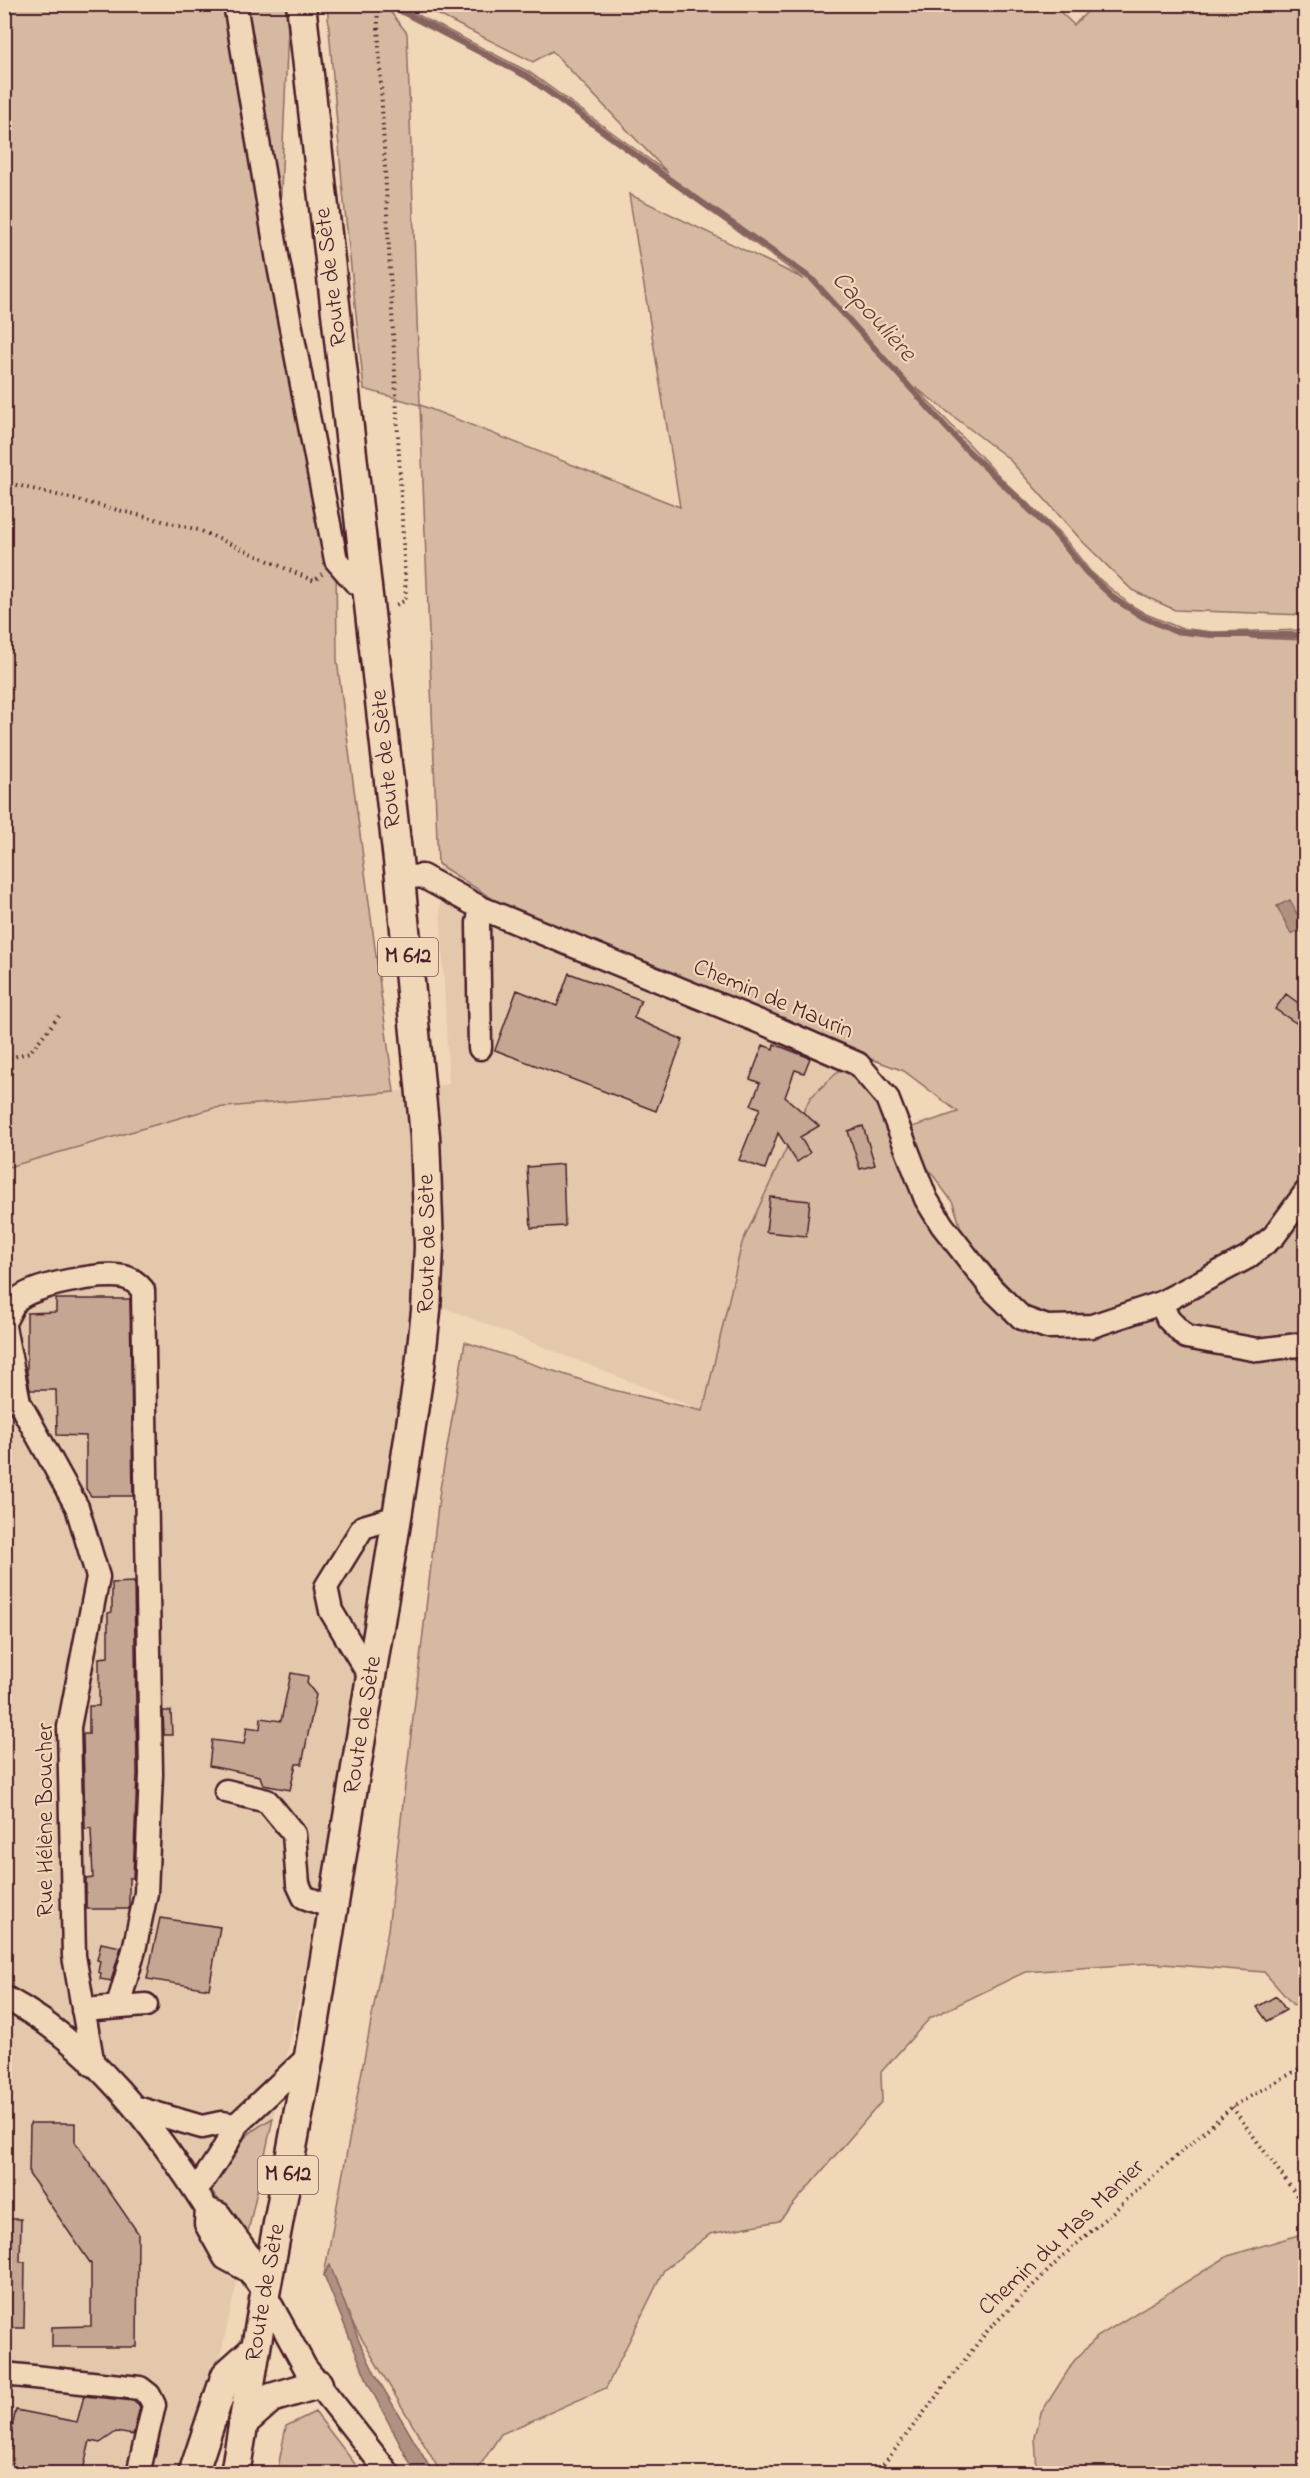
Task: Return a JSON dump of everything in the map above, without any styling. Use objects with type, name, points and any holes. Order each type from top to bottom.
[{"type":"main road","name":"Route de Sète","points":[[236,2474],[255,2349],[257,2283],[309,2056],[397,1517],[420,1366],[426,1311],[429,1247],[425,1136],[400,878],[301,4]]},
{"type":"main road","points":[[193,2474],[226,2375],[255,2349]]},
{"type":"main road","points":[[243,2423],[271,2397],[318,2384]]},
{"type":"street","points":[[235,4],[278,261],[336,561],[355,582],[368,583]]},
{"type":"street","name":"Chemin de Maurin","points":[[400,878],[422,876],[481,908],[858,1064],[887,1098],[926,1199],[942,1225],[992,1289],[1022,1318],[1047,1328],[1092,1326],[1161,1302],[1248,1257],[1274,1236],[1305,1192]]},
{"type":"street","points":[[480,1048],[478,923],[481,908]]},
{"type":"street","points":[[4,1322],[16,1300],[63,1280],[123,1276],[135,1281],[143,1290],[151,1774],[147,1893],[118,2006]]},
{"type":"street","points":[[1161,1302],[1168,1319],[1186,1337],[1257,1350],[1305,1344]]},
{"type":"street","name":"Rue Hélène Boucher","points":[[4,1327],[19,1402],[77,1507],[98,1576],[69,1727],[74,1956],[93,2065]]},
{"type":"street","points":[[371,1678],[331,1611],[326,1587],[363,1527],[397,1517]]},
{"type":"street","points":[[226,1791],[267,1801],[294,1834],[298,1884],[304,1898],[334,1908]]},
{"type":"street","points":[[4,1997],[58,2031],[137,2108],[202,2200],[219,2214],[248,2254],[257,2283],[305,2367],[389,2474]]},
{"type":"street","points":[[83,2010],[146,2005]]},
{"type":"street","points":[[202,2200],[221,2150],[231,2139],[236,2125],[309,2056]]},
{"type":"street","points":[[137,2108],[202,2127],[221,2123],[236,2125]]},
{"type":"street","points":[[4,2374],[140,2388],[149,2395],[154,2405],[138,2474]]},
{"type":"path","points":[[371,616],[406,600],[377,4]]},
{"type":"path","points":[[4,482],[199,530],[314,581],[336,561]]},
{"type":"path","points":[[4,1060],[30,1052],[59,1016]]},
{"type":"path","name":"Chemin du Mas Manier","points":[[876,2474],[988,2330],[1064,2255],[1232,2108],[1305,2065]]},
{"type":"path","points":[[1232,2108],[1305,2208]]},
{"type":"shaded area","points":[[1052,4],[1074,25],[1094,5],[1291,5],[1306,17],[1305,615],[1175,610],[1132,590],[1082,541],[1008,458],[915,387],[1007,484],[1061,534],[1090,571],[1129,604],[1146,614],[1180,628],[1212,632],[1305,630],[1305,638],[1251,638],[1305,640],[1305,1174],[1300,1186],[1305,1204],[1305,2001],[1293,2005],[1264,1972],[1150,1963],[1025,1972],[930,2018],[881,2072],[882,2101],[779,2221],[710,2234],[664,2270],[606,2388],[501,2434],[475,2473],[441,2473],[324,2275],[388,1930],[440,1489],[465,1342],[609,1389],[703,1411],[742,1243],[810,1098],[843,1067],[900,1131],[958,1112],[904,1071],[773,1023],[529,922],[438,864],[420,405],[680,507],[629,194],[804,279],[527,79],[390,8],[390,5],[399,5],[529,72],[668,173],[552,51],[533,62],[419,5]],"holes":[[[904,1135],[953,1203],[963,1235],[1015,1295],[957,1244]]]},
{"type":"shaded area","points":[[4,5],[289,5],[278,261],[336,560],[337,660],[394,1092],[214,1108],[5,1168]]},
{"type":"shaded area","points":[[327,5],[385,5],[407,33],[420,405],[364,389],[342,183]]},
{"type":"shaded area","points":[[438,864],[529,922],[843,1067],[810,1098],[742,1243],[704,1411],[418,1297],[391,1586],[222,2349],[177,2473],[5,2474],[5,1169],[214,1108],[394,1092],[449,1084]]},
{"type":"shaded area","points":[[1290,900],[1297,914],[1306,911],[1305,927],[1291,934],[1277,906]]},
{"type":"shaded area","points":[[273,2118],[248,2232],[239,2229],[212,2191],[226,2157],[242,2139]]},
{"type":"shaded area","points":[[1305,2233],[1305,2473],[1037,2473],[1035,2437],[1041,2413],[1074,2361],[1097,2337],[1228,2256]]},
{"type":"shaded area","points":[[330,2265],[359,2341],[376,2376],[433,2473],[415,2473],[369,2385],[324,2275]]},
{"type":"shaded area","points":[[315,2412],[362,2473],[277,2473],[286,2426]]},
{"type":"building","points":[[569,973],[641,1000],[634,1018],[683,1040],[656,1111],[495,1050],[517,990],[557,1006]]},
{"type":"building","points":[[1286,994],[1305,1008],[1296,1023],[1275,1009]]},
{"type":"building","points":[[774,1044],[810,1058],[804,1073],[795,1070],[785,1097],[819,1126],[800,1137],[810,1153],[797,1162],[778,1133],[765,1169],[739,1160],[760,1108],[751,1105],[760,1083],[750,1079],[763,1045],[773,1049]]},
{"type":"building","points":[[863,1126],[875,1165],[860,1169],[848,1131]]},
{"type":"building","points":[[563,1164],[565,1226],[531,1228],[527,1167]]},
{"type":"building","points":[[770,1197],[810,1201],[806,1236],[766,1232]]},
{"type":"building","points":[[56,1299],[130,1299],[133,1496],[91,1496],[86,1489],[86,1436],[57,1435],[56,1390],[30,1390],[27,1372],[27,1313],[56,1312]]},
{"type":"building","points":[[134,1582],[137,1774],[133,1878],[129,1878],[129,1909],[86,1909],[86,1879],[93,1878],[91,1828],[85,1829],[83,1734],[89,1734],[89,1706],[99,1706],[99,1658],[108,1657],[108,1613],[112,1612],[112,1583]]},
{"type":"building","points":[[291,1673],[308,1676],[307,1683],[316,1695],[302,1764],[296,1764],[290,1790],[263,1785],[260,1776],[209,1766],[212,1740],[244,1744],[247,1727],[260,1729],[261,1718],[281,1721]]},
{"type":"building","points":[[163,1711],[171,1711],[172,1735],[164,1735]]},
{"type":"building","points":[[160,1918],[220,1927],[209,1989],[147,1979]]},
{"type":"building","points":[[101,1943],[121,1947],[111,1981],[100,1979],[101,1973],[98,1972],[100,1961],[97,1960]]},
{"type":"building","points":[[1276,1996],[1286,2010],[1267,2021],[1257,2007]]},
{"type":"building","points":[[30,2123],[75,2123],[75,2142],[138,2233],[137,2347],[52,2347],[52,2327],[91,2326],[91,2264],[29,2174]]},
{"type":"building","points":[[4,2219],[21,2219],[20,2262],[25,2262],[24,2328],[4,2328]]},
{"type":"building","points":[[84,2396],[134,2401],[138,2404],[140,2407],[133,2435],[116,2432],[100,2443],[90,2441],[82,2474],[4,2474],[4,2461],[16,2410],[77,2422]]},
{"type":"waterway","name":"Capoulière","points":[[394,7],[527,76],[812,279],[963,446],[1056,535],[1086,572],[1116,600],[1143,617],[1174,631],[1211,635],[1306,635]]}]
